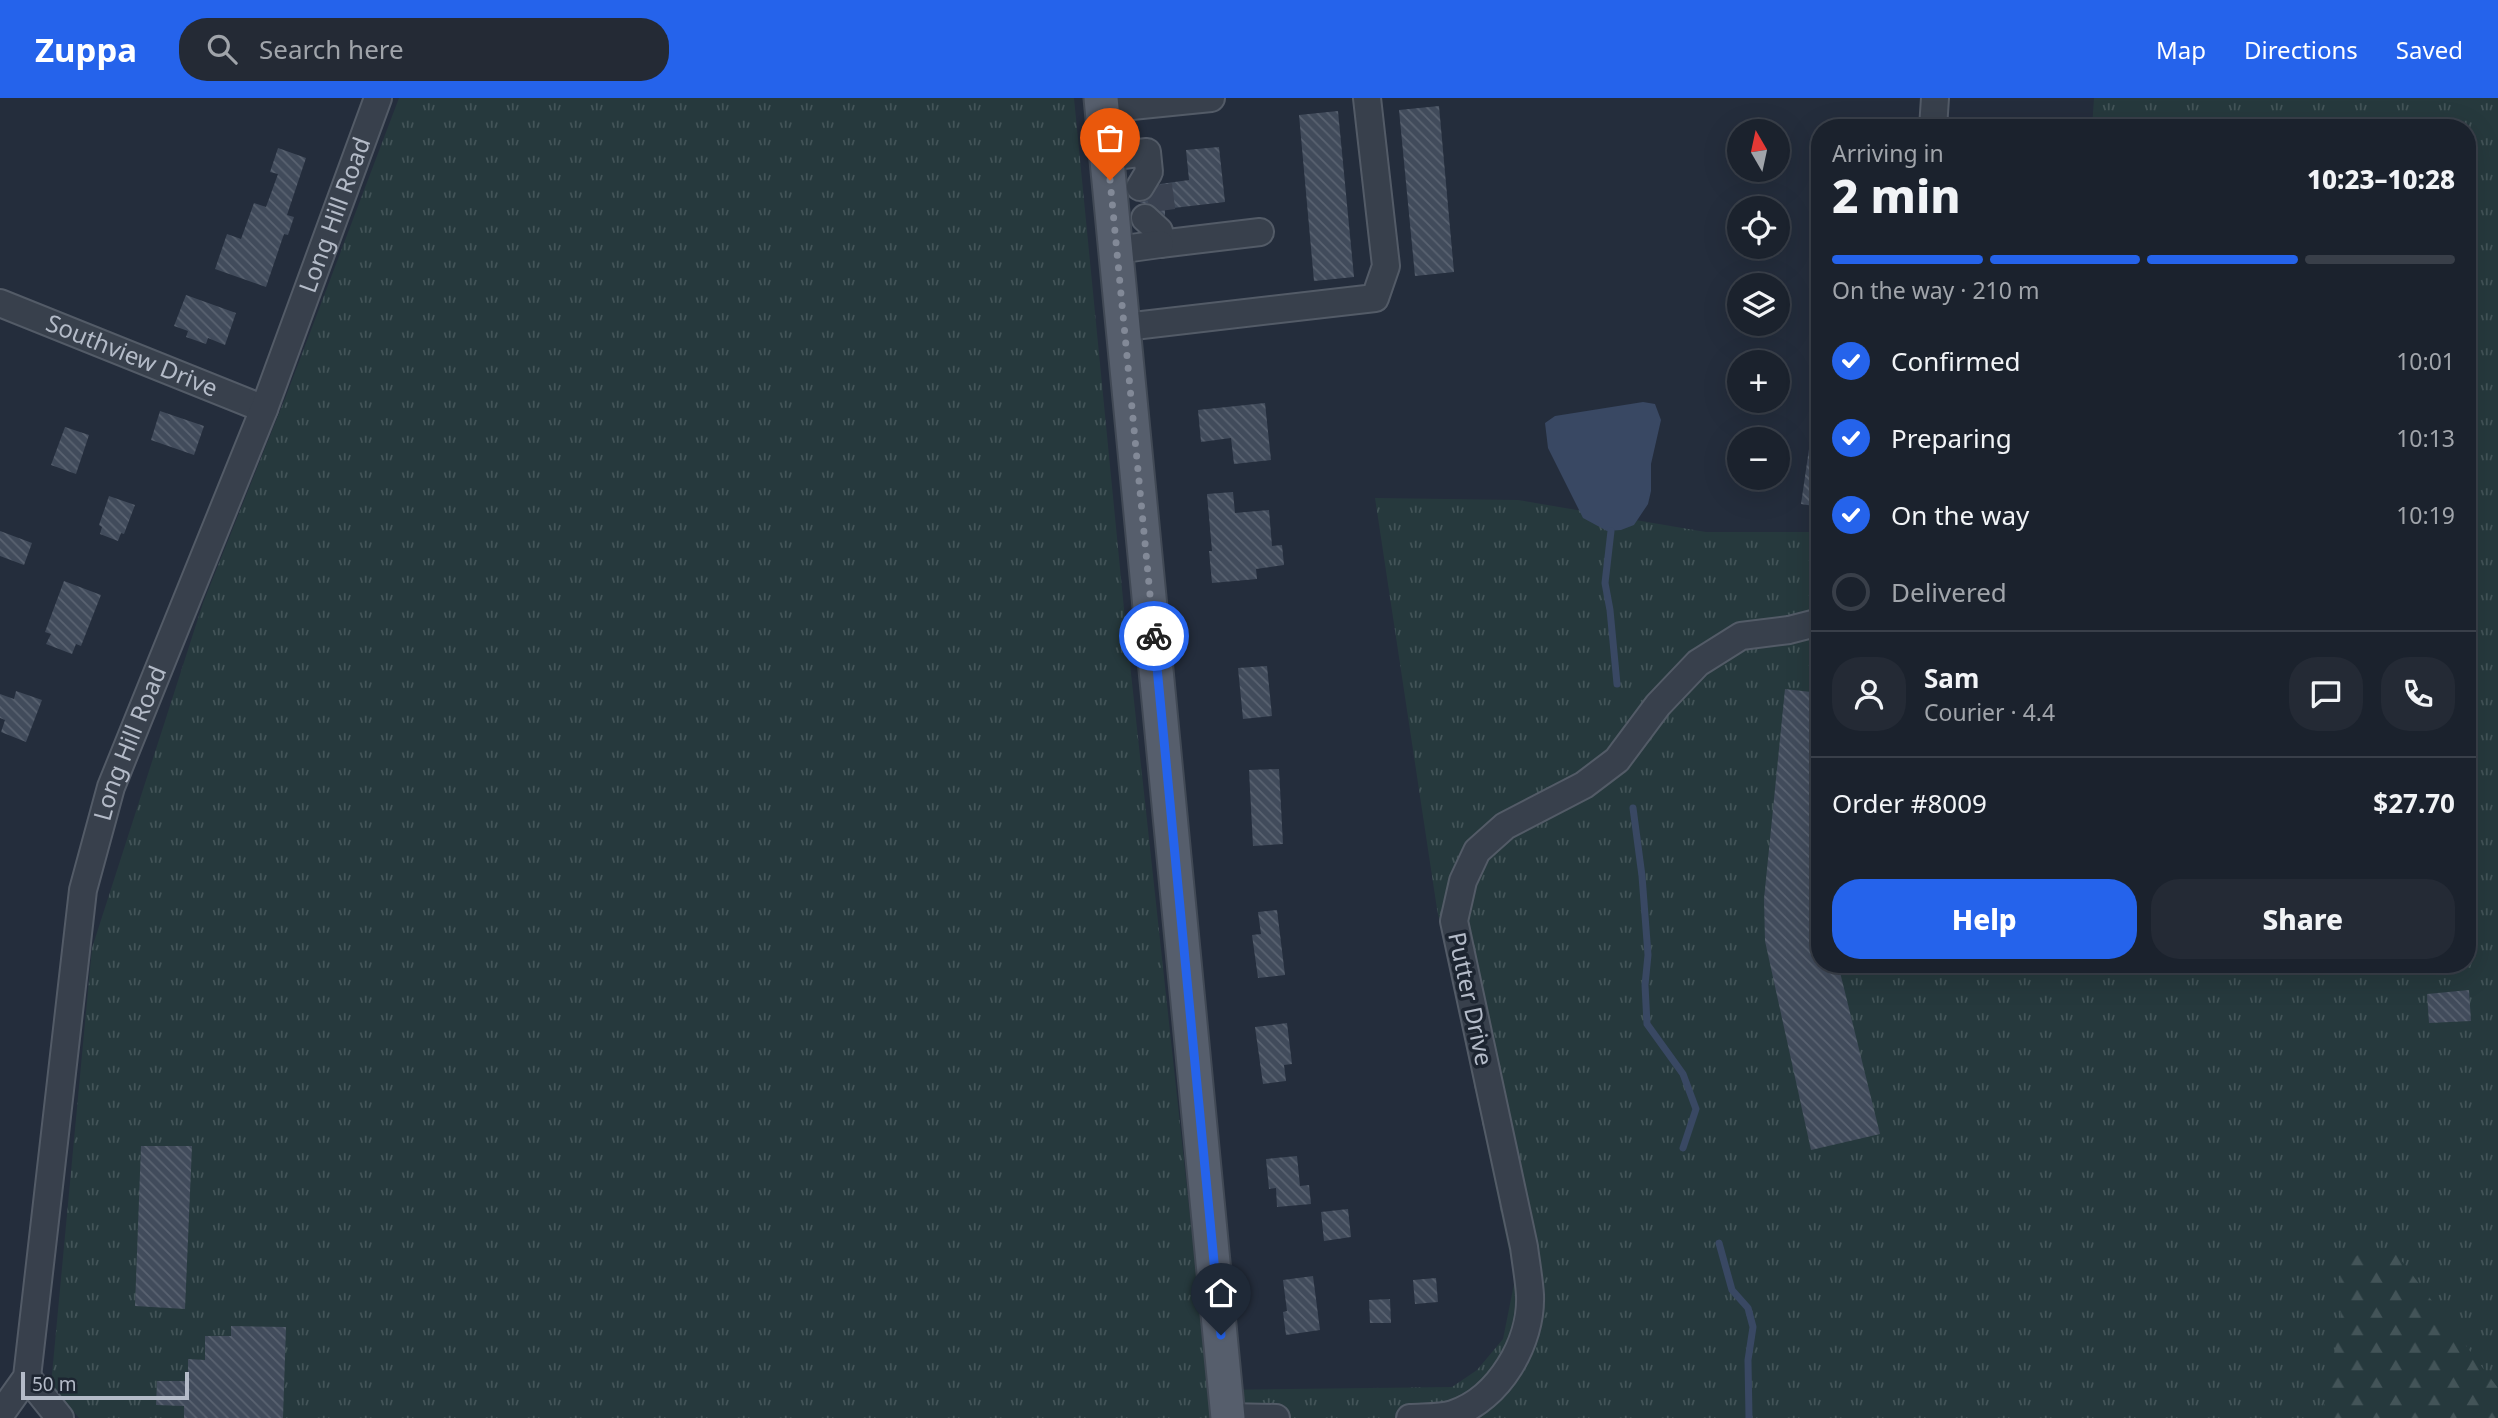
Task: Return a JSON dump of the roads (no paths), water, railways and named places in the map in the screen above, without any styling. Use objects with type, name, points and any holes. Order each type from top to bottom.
[{"type":"main road","points":[[1102,104],[1228,1418]]},
{"type":"street","name":"Long Hill Road","points":[[0,1415],[27,1377],[83,890],[111,787],[264,409],[378,98]]},
{"type":"street","points":[[1102,104],[1211,98]]},
{"type":"street","points":[[1125,327],[1376,298],[1386,266],[1367,98]]},
{"type":"street","points":[[1934,119],[1935,98]]},
{"type":"street","points":[[1107,157],[1147,152],[1149,181]]},
{"type":"street","points":[[1117,250],[1157,227],[1260,232]]},
{"type":"street","name":"Southview Drive","points":[[0,303],[264,409]]},
{"type":"street","name":"Putter Drive","points":[[1410,1418],[1453,1415],[1488,1394],[1508,1371],[1524,1337],[1530,1297],[1524,1247],[1454,921],[1463,881],[1477,851],[1506,826],[1584,785],[1617,760],[1658,705],[1698,663],[1741,636],[1811,624]]},
{"type":"street","points":[[27,1377],[61,1418]]},
{"type":"street","points":[[1228,1418],[1276,1418]]},
{"type":"water","points":[[1643,402],[1655,404],[1661,420],[1651,464],[1648,504],[1634,525],[1607,531],[1583,518],[1548,448],[1545,423],[1555,416]]},
{"type":"waterway","points":[[1611,531],[1605,583],[1617,684]]},
{"type":"waterway","points":[[1633,808],[1648,955],[1645,985],[1647,1024],[1683,1074],[1696,1109],[1683,1148]]},
{"type":"waterway","points":[[1719,1243],[1732,1290],[1748,1308],[1753,1327],[1748,1360],[1749,1418]]},
{"type":"tunnel","points":[[1159,185],[1163,216]]}]
